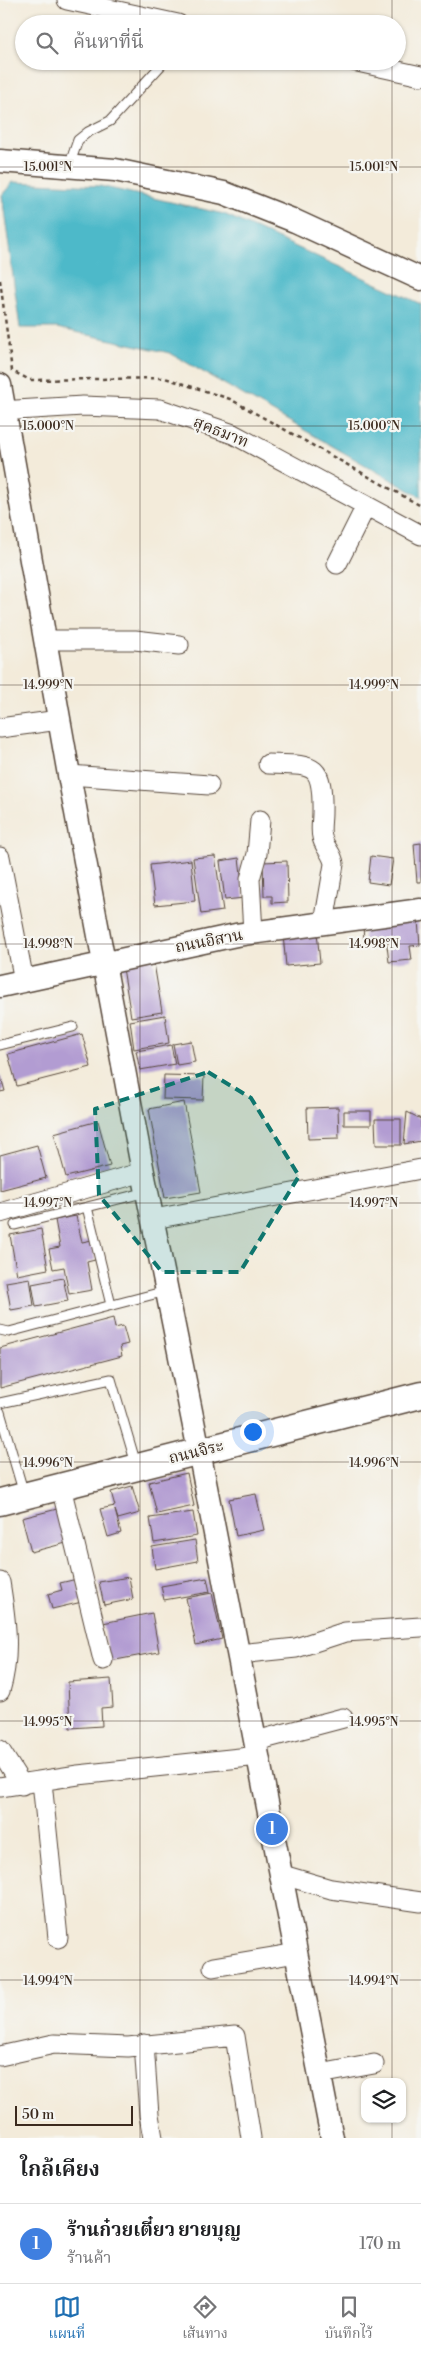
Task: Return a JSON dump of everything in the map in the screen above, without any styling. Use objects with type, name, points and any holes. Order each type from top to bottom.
[{"type":"main road","name":"ถนนจิระ","points":[[12,1499],[421,1395]]},
{"type":"street","points":[[67,0],[136,15]]},
{"type":"street","points":[[394,70],[421,76]]},
{"type":"street","points":[[0,161],[115,170],[224,193],[295,221],[421,279]]},
{"type":"street","points":[[0,385],[2,411],[145,1182],[200,1450],[332,2138]]},
{"type":"street","name":"สุคธมาท","points":[[2,411],[83,406],[160,409],[234,434],[421,535]]},
{"type":"street","points":[[337,564],[366,506]]},
{"type":"street","points":[[44,640],[135,640],[178,645]]},
{"type":"street","points":[[0,728],[59,720]]},
{"type":"street","points":[[268,764],[306,764],[314,768],[320,778],[322,837],[333,855],[334,864],[324,923]]},
{"type":"street","points":[[69,774],[209,785]]},
{"type":"street","points":[[253,933],[250,879],[257,854],[260,820]]},
{"type":"street","points":[[0,857],[24,981]]},
{"type":"street","name":"ถนนอิสาน","points":[[0,986],[253,933],[421,910]]},
{"type":"street","points":[[154,1219],[421,1169]]},
{"type":"street","points":[[0,1213],[145,1182]]},
{"type":"street","points":[[61,1487],[103,1660]]},
{"type":"street","points":[[0,1582],[6,1622],[6,1670],[0,1691]]},
{"type":"street","points":[[239,1654],[296,1648],[345,1632],[421,1626]]},
{"type":"street","points":[[0,1787],[258,1749],[343,1718]]},
{"type":"street","points":[[0,1750],[22,1785]]},
{"type":"street","points":[[42,1782],[58,1938]]},
{"type":"street","points":[[282,1876],[331,1890],[421,1902]]},
{"type":"street","points":[[212,1967],[297,1953]]},
{"type":"street","points":[[0,2056],[54,2044],[128,2048],[144,2044],[235,2036],[251,2138]]},
{"type":"street","points":[[144,2044],[149,2115],[153,2138]]},
{"type":"street","points":[[320,2074],[374,2064]]},
{"type":"lane","points":[[69,166],[78,140],[88,132],[110,121],[157,70]]},
{"type":"lane","points":[[0,1045],[73,1027]]},
{"type":"lane","points":[[15,1225],[87,1207],[145,1182]]},
{"type":"lane","points":[[87,1207],[111,1305]]},
{"type":"lane","points":[[0,1330],[9,1332],[167,1290]]},
{"type":"lane","points":[[0,1403],[110,1379],[137,1467]]},
{"type":"lane","points":[[0,1412],[12,1499]]},
{"type":"highlighted area","points":[[208,1072],[251,1098],[299,1176],[240,1272],[162,1272],[99,1195],[95,1109]]},
{"type":"water","points":[[13,182],[100,186],[224,214],[421,304],[421,497],[170,353],[57,328],[20,328],[2,195]]},
{"type":"building","points":[[421,843],[421,882],[417,882],[414,844]]},
{"type":"building","points":[[215,856],[223,911],[201,914],[193,858]]},
{"type":"building","points":[[371,856],[393,859],[389,885],[368,882]]},
{"type":"building","points":[[239,858],[244,898],[225,900],[220,861]]},
{"type":"building","points":[[191,860],[195,901],[155,905],[150,865]]},
{"type":"building","points":[[287,861],[288,902],[272,903],[272,896],[264,896],[263,862]]},
{"type":"building","points":[[418,921],[420,945],[410,946],[412,960],[389,962],[386,938],[364,940],[363,926]]},
{"type":"building","points":[[317,932],[320,963],[286,966],[283,935]]},
{"type":"building","points":[[153,957],[162,1012],[131,1017],[122,962]]},
{"type":"building","points":[[165,1015],[169,1043],[134,1049],[130,1021]]},
{"type":"building","points":[[82,1034],[91,1067],[17,1086],[8,1054]]},
{"type":"building","points":[[191,1041],[195,1062],[177,1065],[173,1044]]},
{"type":"building","points":[[171,1045],[175,1064],[140,1070],[136,1051]]},
{"type":"building","points":[[0,1074],[5,1091],[0,1092]]},
{"type":"building","points":[[164,1075],[204,1076],[203,1100],[163,1099]]},
{"type":"building","points":[[184,1102],[201,1192],[165,1198],[149,1109]]},
{"type":"building","points":[[338,1107],[339,1138],[308,1139],[307,1108]]},
{"type":"building","points":[[344,1111],[371,1111],[371,1125],[344,1125]]},
{"type":"building","points":[[407,1112],[421,1119],[421,1141],[404,1144]]},
{"type":"building","points":[[375,1119],[401,1119],[401,1145],[376,1145]]},
{"type":"building","points":[[98,1121],[110,1166],[66,1177],[54,1133]]},
{"type":"building","points":[[37,1145],[46,1178],[0,1190],[0,1155]]},
{"type":"building","points":[[76,1216],[82,1242],[92,1240],[95,1260],[87,1262],[92,1290],[69,1294],[64,1267],[53,1269],[49,1249],[60,1247],[55,1220]]},
{"type":"building","points":[[41,1229],[48,1269],[17,1275],[10,1235]]},
{"type":"building","points":[[30,1278],[34,1306],[11,1310],[6,1282]]},
{"type":"building","points":[[63,1278],[68,1301],[36,1307],[32,1284]]},
{"type":"building","points":[[113,1318],[115,1328],[123,1326],[128,1344],[120,1346],[122,1356],[0,1388],[0,1348]]},
{"type":"building","points":[[187,1473],[194,1506],[157,1514],[149,1482]]},
{"type":"building","points":[[132,1486],[140,1513],[118,1519],[115,1510],[121,1533],[108,1537],[100,1509],[115,1506],[111,1492]]},
{"type":"building","points":[[256,1494],[264,1530],[236,1536],[229,1499]]},
{"type":"building","points":[[61,1508],[70,1542],[31,1552],[22,1518]]},
{"type":"building","points":[[193,1512],[197,1536],[154,1543],[150,1518]]},
{"type":"building","points":[[195,1540],[198,1561],[155,1569],[152,1547]]},
{"type":"building","points":[[129,1577],[133,1599],[104,1605],[99,1582]]},
{"type":"building","points":[[207,1578],[210,1592],[164,1600],[161,1586]]},
{"type":"building","points":[[77,1579],[82,1602],[52,1609],[48,1594],[62,1590],[60,1583]]},
{"type":"building","points":[[212,1593],[222,1639],[196,1645],[186,1598]]},
{"type":"building","points":[[152,1613],[159,1652],[110,1661],[103,1623]]},
{"type":"building","points":[[111,1679],[113,1707],[101,1708],[102,1726],[70,1728],[68,1682]]},
{"type":"place","name":"ร้านก๋วยเตี๋ยว ยายบุญ","points":[[272,1829]]}]
